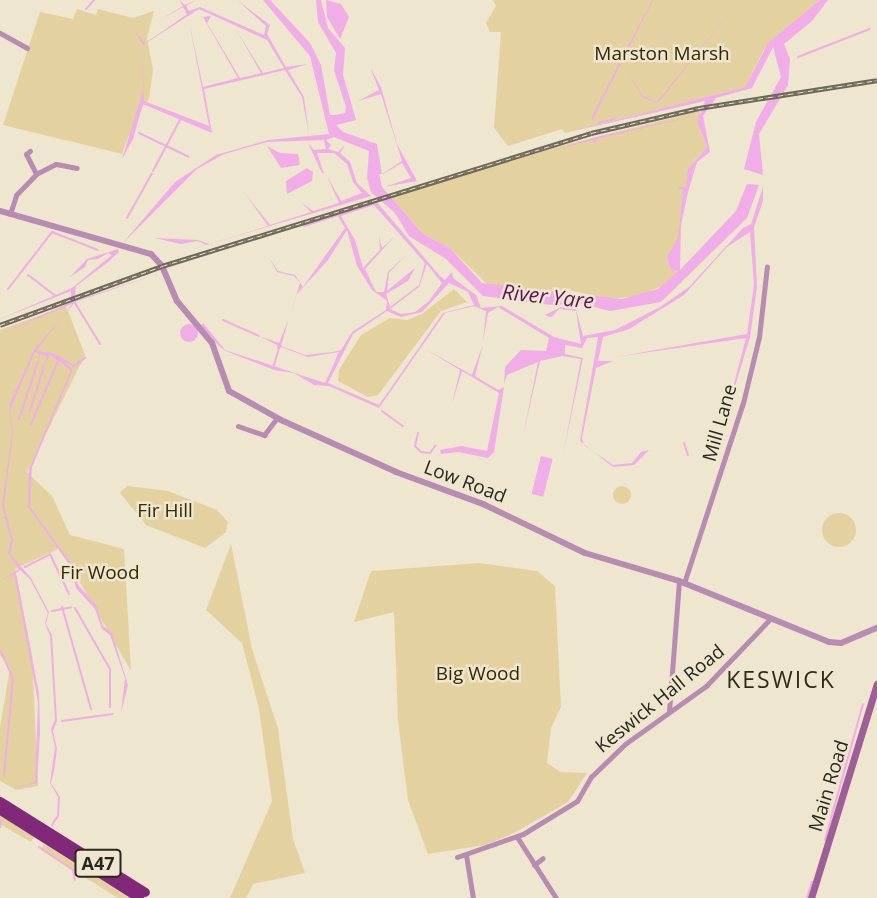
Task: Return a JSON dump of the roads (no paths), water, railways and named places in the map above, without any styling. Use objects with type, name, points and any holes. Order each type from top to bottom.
[{"type":"highway","name":"A47","points":[[0,801],[47,836]]},
{"type":"highway","name":"A47","points":[[0,810],[146,896]]},
{"type":"main road","name":"Main Road","points":[[811,898],[877,684]]},
{"type":"street","points":[[0,33],[27,48]]},
{"type":"street","points":[[25,154],[36,174]]},
{"type":"street","points":[[10,214],[16,195],[36,174],[56,164],[69,169],[77,168]]},
{"type":"street","name":"Low Road","points":[[0,211],[122,246],[159,261],[177,301],[212,343],[229,391],[277,418],[396,472],[484,504],[585,553],[682,582],[837,644],[877,628]]},
{"type":"street","name":"Mill Lane","points":[[669,711],[682,582],[743,403],[761,325],[766,266]]},
{"type":"street","points":[[238,426],[264,435],[277,418]]},
{"type":"street","name":"Keswick Hall Road","points":[[457,857],[517,838],[577,801],[617,750],[706,686],[771,618]]},
{"type":"street","points":[[517,838],[556,898]]},
{"type":"street","points":[[466,855],[473,898]]},
{"type":"street","points":[[534,864],[543,858]]},
{"type":"water","points":[[179,0],[185,5],[196,0],[186,6],[189,11],[200,7],[264,35],[266,26],[237,0],[270,25],[267,34],[286,67],[308,64],[288,70],[304,97],[309,135],[302,97],[285,70],[204,89],[212,133],[143,104],[133,139],[122,159],[143,91],[142,48],[144,101],[209,126],[189,21],[203,87],[238,78],[203,17],[211,16],[207,23],[240,78],[261,73],[235,28],[263,73],[284,68],[267,40],[199,9],[143,45],[134,30],[145,43],[187,14],[183,7],[158,21],[183,6]]},
{"type":"water","name":"River Yare","points":[[263,0],[270,0],[310,43],[321,65],[330,115],[335,115],[345,113],[346,107],[334,70],[336,53],[318,22],[316,0],[321,0],[328,28],[345,48],[343,75],[356,120],[336,125],[343,132],[377,144],[382,187],[423,234],[450,248],[482,283],[622,299],[658,289],[678,271],[670,269],[667,257],[678,238],[683,191],[678,187],[686,187],[688,169],[707,147],[697,122],[705,101],[565,133],[745,87],[768,43],[820,0],[828,0],[812,21],[784,44],[790,59],[788,85],[759,134],[763,175],[744,169],[756,122],[781,77],[773,47],[752,88],[716,98],[703,116],[710,152],[697,162],[688,192],[681,225],[680,270],[736,211],[747,184],[759,185],[747,218],[661,302],[610,311],[579,303],[551,305],[483,296],[446,259],[409,236],[395,213],[371,192],[367,178],[369,151],[334,137],[326,140],[331,145],[328,149],[338,152],[345,145],[340,153],[350,162],[357,183],[371,196],[206,245],[198,241],[181,244],[154,238],[198,240],[209,244],[268,226],[244,192],[270,225],[311,212],[302,203],[313,211],[339,203],[327,176],[341,201],[362,193],[353,182],[347,164],[334,153],[317,153],[324,174],[322,173],[308,143],[314,150],[326,149],[324,140],[267,142],[224,154],[197,169],[122,244],[175,182],[216,155],[268,140],[329,134],[310,56]]},
{"type":"water","points":[[326,0],[341,4],[349,17],[340,39],[327,17]]},
{"type":"water","points":[[653,0],[592,121],[592,116]]},
{"type":"water","points":[[739,0],[658,103],[643,98],[625,68],[643,96],[657,102]]},
{"type":"water","points":[[370,67],[381,87],[397,144],[417,181],[384,187],[411,178],[402,163],[382,174],[402,161],[381,94],[358,101],[379,90]]},
{"type":"water","points":[[694,116],[597,139],[595,144],[593,140],[548,152],[596,137]]},
{"type":"water","points":[[267,146],[280,153],[298,154],[300,165],[281,168]]},
{"type":"water","points":[[307,168],[313,172],[312,181],[287,194],[286,181]]},
{"type":"water","points":[[763,187],[763,201],[754,227],[757,287],[750,337],[722,429],[746,338],[615,357],[747,334],[754,285],[750,232],[727,247],[684,295],[629,329],[603,337],[598,361],[613,361],[596,368],[582,438],[584,444],[580,441],[598,337],[587,338],[582,348],[565,345],[565,354],[583,358],[563,455],[581,359],[562,356],[540,361],[523,436],[538,362],[507,375],[504,384],[505,367],[521,350],[546,351],[549,338],[498,307],[488,313],[483,342],[486,311],[474,306],[445,313],[379,408],[329,386],[314,385],[294,373],[274,370],[226,351],[220,347],[201,326],[203,323],[225,350],[325,383],[339,352],[308,357],[281,347],[278,352],[277,345],[259,336],[279,343],[289,318],[281,346],[305,355],[341,350],[352,332],[386,310],[387,301],[372,290],[357,266],[347,230],[328,260],[297,294],[290,316],[300,283],[294,276],[277,272],[269,257],[278,271],[295,275],[303,287],[345,228],[338,216],[304,227],[301,224],[375,200],[440,276],[445,280],[452,272],[453,278],[476,295],[481,308],[502,306],[554,337],[581,344],[576,311],[559,309],[553,316],[545,315],[561,307],[576,309],[583,336],[615,330],[660,307],[689,287],[743,228],[751,224]],"holes":[[[374,205],[425,263],[419,285],[390,307],[386,294],[408,281],[415,268],[387,291],[389,273],[406,255],[388,272],[384,292],[376,292],[365,269],[394,237],[382,248],[379,236],[380,250],[363,268],[355,240],[341,216]],[[427,264],[442,283],[429,301],[415,312],[401,314],[390,309],[419,287]],[[449,283],[468,292],[474,305],[443,313],[379,405],[328,383],[353,334],[387,311],[401,317],[422,312]]]},
{"type":"water","points":[[118,249],[119,252],[107,263],[76,286],[74,301],[161,273],[75,302],[64,316],[72,304],[0,334],[71,302],[71,291],[0,319],[72,288],[112,255],[108,253],[98,259],[88,260],[85,267],[70,277],[87,259]]},
{"type":"water","points":[[62,317],[36,351],[53,353],[73,369],[32,467],[30,507],[74,567],[78,585],[96,605],[103,626],[112,633],[128,685],[121,713],[125,678],[110,635],[102,629],[95,609],[76,588],[71,567],[28,507],[29,469],[71,370],[50,355],[44,366],[47,356],[40,354],[38,362],[39,354],[35,352],[10,410],[13,432],[4,505],[13,541],[10,554],[31,578],[49,612],[46,624],[52,635],[57,721],[53,731],[57,749],[51,783],[60,797],[57,819],[58,797],[50,783],[55,747],[51,729],[55,720],[50,636],[45,623],[48,613],[30,579],[20,570],[16,573],[39,694],[40,732],[37,783],[14,789],[35,782],[38,702],[14,574],[0,581],[19,569],[8,553],[11,540],[5,518],[0,518],[5,517],[2,505],[12,433],[9,405],[34,350]]},
{"type":"water","points":[[189,324],[197,329],[198,333],[193,341],[189,342],[181,337],[180,333],[185,325]]},
{"type":"water","points":[[483,344],[475,376],[498,390],[504,387],[494,452],[488,458],[458,452],[441,454],[440,450],[461,446],[487,451],[499,393],[462,371],[452,404],[460,370],[425,349],[472,375]]},
{"type":"water","points":[[649,450],[634,465],[613,467],[593,451],[613,465],[632,463],[641,452]]},
{"type":"water","points":[[541,456],[553,459],[543,497],[532,494]]},
{"type":"waterway","points":[[86,9],[94,0]]},
{"type":"waterway","points":[[798,57],[870,29]]},
{"type":"waterway","points":[[153,171],[181,118]]},
{"type":"waterway","points":[[599,123],[614,119]]},
{"type":"waterway","points":[[139,133],[189,157]]},
{"type":"waterway","points":[[127,218],[152,173]]},
{"type":"waterway","points":[[8,289],[52,232],[98,250]]},
{"type":"waterway","points":[[28,275],[55,295]]},
{"type":"waterway","points":[[75,303],[100,344]]},
{"type":"waterway","points":[[223,320],[259,336]]},
{"type":"waterway","points":[[273,368],[278,352]]},
{"type":"waterway","points":[[57,356],[74,366],[85,358]]},
{"type":"waterway","points":[[31,424],[58,361]]},
{"type":"waterway","points":[[19,419],[38,362]]},
{"type":"waterway","points":[[30,411],[44,366]]},
{"type":"waterway","points":[[382,411],[403,426]]},
{"type":"waterway","points":[[418,433],[415,446],[421,452],[430,453],[435,446]]},
{"type":"waterway","points":[[684,443],[688,455]]},
{"type":"waterway","points":[[25,567],[50,554],[69,594]]},
{"type":"waterway","points":[[62,607],[91,709]]},
{"type":"waterway","points":[[52,611],[72,607]]},
{"type":"waterway","points":[[75,608],[110,669],[110,707]]},
{"type":"waterway","points":[[0,650],[13,678],[4,775]]},
{"type":"waterway","points":[[825,840],[863,704]]},
{"type":"waterway","points":[[62,721],[113,714]]},
{"type":"waterway","points":[[52,825],[57,817]]},
{"type":"waterway","points":[[0,827],[1,820]]},
{"type":"waterway","points":[[39,847],[73,870],[75,880]]},
{"type":"waterway","points":[[807,898],[812,882]]},
{"type":"railway","points":[[0,325],[162,266],[591,133],[699,108],[877,80]]},
{"type":"district","name":"KESWICK","points":[[781,679]]},
{"type":"park label","name":"Marston Marsh","points":[[662,54]]},
{"type":"park label","name":"Fir Hill","points":[[165,511]]},
{"type":"park label","name":"Fir Wood","points":[[100,573]]},
{"type":"park label","name":"Big Wood","points":[[478,674]]}]
